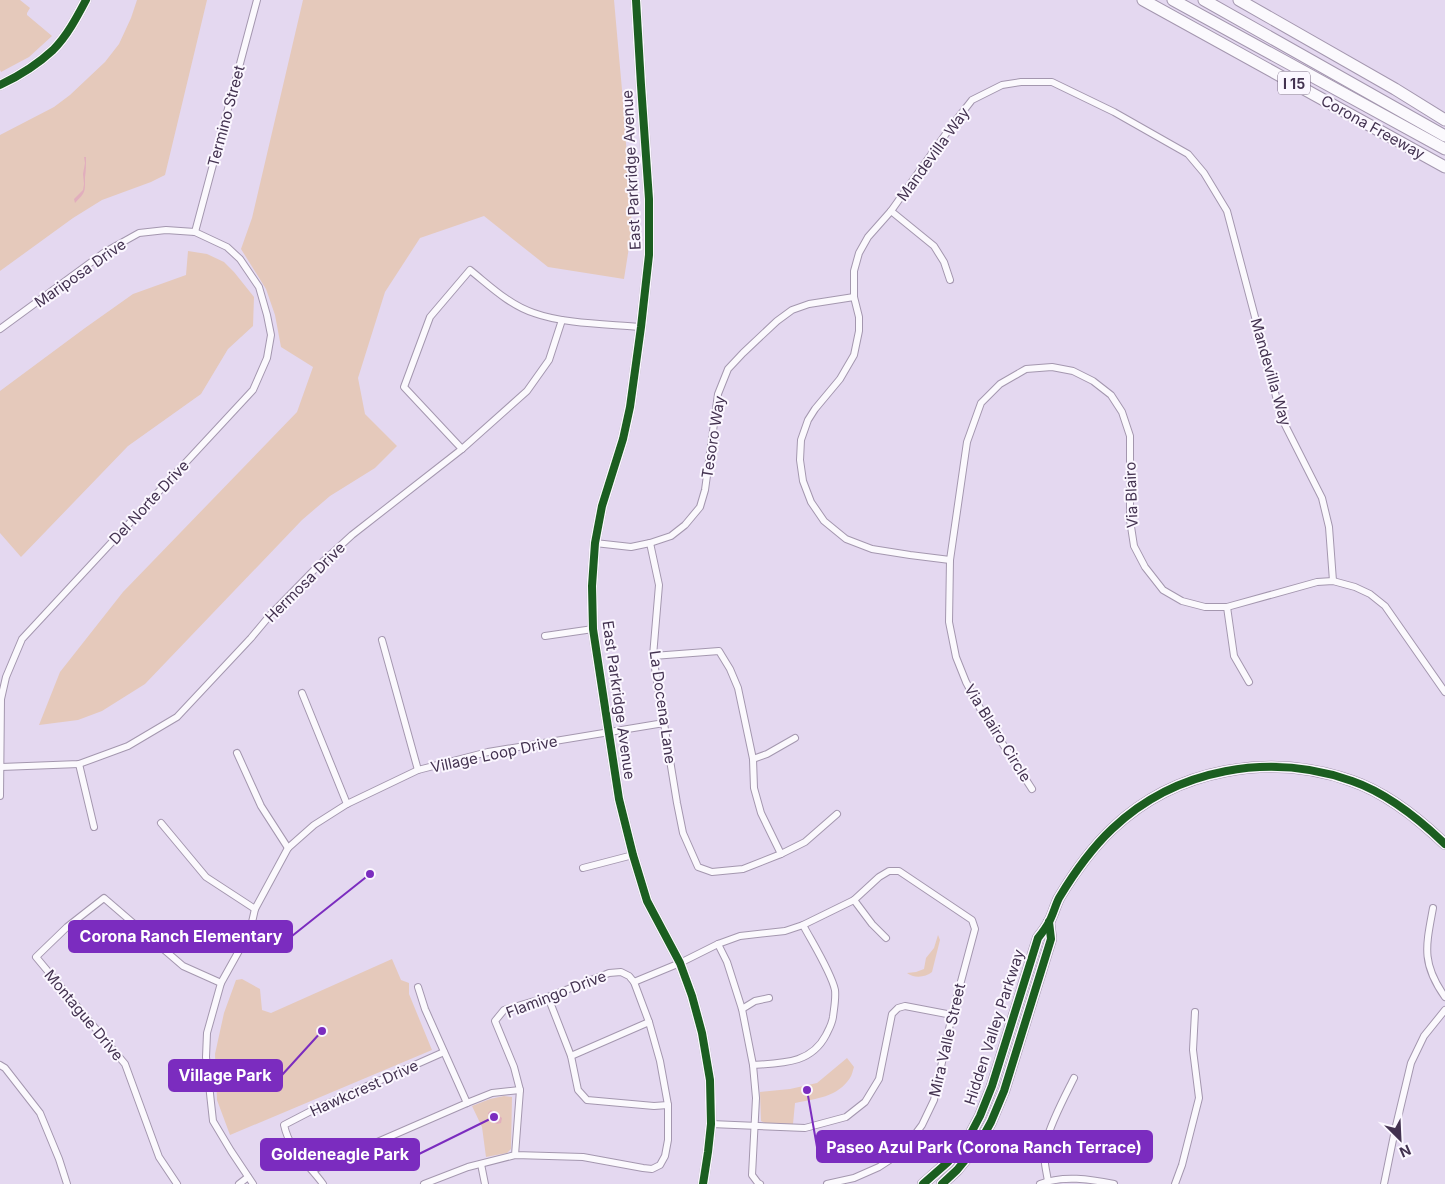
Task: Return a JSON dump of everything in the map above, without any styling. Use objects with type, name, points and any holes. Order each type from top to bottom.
[{"type":"highway","name":"Corona Freeway","points":[[1143,0],[1445,167]]},
{"type":"highway","points":[[1173,0],[1445,149]]},
{"type":"highway","points":[[1204,0],[1445,136]]},
{"type":"highway","points":[[1239,0],[1395,89],[1445,120]]},
{"type":"main road","points":[[0,85],[25,71],[54,49],[75,20],[86,0]]},
{"type":"main road","name":"East Parkridge Avenue","points":[[636,0],[649,199],[650,255],[630,408],[623,439],[602,506],[595,543],[592,586],[593,629],[619,799],[633,855],[647,901],[680,963],[702,1032],[710,1080],[711,1124],[703,1184]]},
{"type":"main road","name":"Hidden Valley Parkway","points":[[924,1184],[948,1162],[970,1135],[980,1116],[992,1086],[1038,938],[1049,922],[1072,876],[1112,829],[1134,811],[1157,796],[1203,776],[1229,770],[1283,766],[1326,773],[1353,781],[1378,793],[1402,807],[1423,823],[1445,844]]},
{"type":"main road","name":"Hidden Valley Parkway","points":[[942,1184],[957,1170],[980,1142],[1004,1091],[1051,939],[1049,922]]},
{"type":"street","name":"Termino Street","points":[[195,232],[257,0]]},
{"type":"street","name":"Mandevilla Way","points":[[950,560],[872,549],[846,539],[824,521],[811,502],[803,481],[800,460],[801,440],[808,420],[840,379],[854,355],[859,331],[859,317],[854,296],[854,271],[868,237],[891,211],[972,100],[1002,85],[1021,82],[1052,82],[1114,112],[1188,154],[1204,173],[1227,211],[1282,419],[1322,498],[1329,527],[1333,581]]},
{"type":"street","points":[[891,211],[934,246],[944,262],[950,280]]},
{"type":"street","name":"Mariposa Drive","points":[[0,329],[105,252],[139,233],[166,230],[195,232]]},
{"type":"street","name":"Del Norte Drive","points":[[0,796],[3,675],[22,639],[253,390],[268,358],[271,335],[268,315],[259,287],[240,260],[227,247],[195,232]]},
{"type":"street","points":[[462,450],[404,387],[430,317],[470,270],[516,305],[533,313],[562,320],[641,327]]},
{"type":"street","name":"Tesoro Way","points":[[595,543],[631,547],[671,536],[685,525],[700,507],[705,490],[718,394],[728,369],[742,353],[792,310],[809,304],[854,296]]},
{"type":"street","name":"Hermosa Drive","points":[[1,767],[79,764],[128,746],[178,717],[251,638],[270,614],[316,568],[352,535],[462,450],[527,391],[549,360],[562,320]]},
{"type":"street","name":"Via Blairo","points":[[950,560],[967,442],[980,403],[1000,384],[1026,369],[1052,367],[1073,371],[1093,380],[1111,395],[1122,412],[1130,436],[1130,520],[1134,546],[1145,567],[1163,590],[1182,601],[1205,607],[1227,607],[1317,582],[1333,581],[1355,587],[1370,594],[1385,606],[1445,692]]},
{"type":"street","name":"La Docena Lane","points":[[650,543],[659,585],[653,656],[683,833],[698,867],[712,872],[742,868],[781,854]]},
{"type":"street","name":"Via Blairo Circle","points":[[950,560],[950,622],[956,657],[966,682],[982,712],[1032,789]]},
{"type":"street","points":[[1227,607],[1234,656],[1249,682]]},
{"type":"street","points":[[545,636],[593,629]]},
{"type":"street","points":[[382,640],[418,770]]},
{"type":"street","points":[[653,656],[719,651],[730,669],[738,688],[753,759],[754,788],[761,812],[781,854],[806,842],[836,814]]},
{"type":"street","points":[[302,694],[347,804]]},
{"type":"street","name":"Village Loop Drive","points":[[253,1184],[213,1121],[206,1057],[207,1041],[221,983],[250,931],[255,910],[288,848],[314,825],[347,804],[418,770],[488,752],[664,723]]},
{"type":"street","points":[[753,759],[767,754],[795,738]]},
{"type":"street","points":[[237,753],[261,806],[288,848]]},
{"type":"street","points":[[79,764],[94,827]]},
{"type":"street","points":[[161,823],[206,877],[255,910]]},
{"type":"street","points":[[583,868],[633,855]]},
{"type":"street","name":"Mira Valle Street","points":[[827,1184],[854,1178],[902,1152],[922,1125],[934,1100],[952,1015],[975,929],[972,920],[955,907],[899,871],[889,871],[879,877],[854,900]]},
{"type":"street","name":"Montague Drive","points":[[177,1184],[159,1157],[125,1064],[36,957],[67,927],[104,898],[183,966],[221,983]]},
{"type":"street","points":[[424,1184],[468,1167],[515,1155],[583,1157],[644,1168],[660,1165],[665,1156],[668,1140],[668,1105],[660,1061],[649,1022],[634,982],[680,963],[718,944],[740,936],[785,931],[803,925],[854,900],[872,924],[886,938]]},
{"type":"street","points":[[1433,908],[1426,951],[1429,970],[1445,997]]},
{"type":"street","points":[[753,1065],[793,1061],[807,1056],[822,1044],[832,1024],[835,990],[826,968],[803,925]]},
{"type":"street","points":[[718,944],[727,962],[742,1009],[753,1065],[756,1098],[752,1174],[759,1184]]},
{"type":"street","name":"Flamingo Drive","points":[[520,1090],[514,1067],[495,1021],[504,1010],[548,997],[609,973],[621,972],[634,982]]},
{"type":"street","points":[[418,987],[425,1009],[467,1103]]},
{"type":"street","points":[[548,997],[571,1056],[578,1090],[587,1100],[654,1106],[668,1105]]},
{"type":"street","points":[[742,1009],[755,1001],[769,998]]},
{"type":"street","points":[[711,1124],[805,1128],[846,1117],[865,1102],[879,1079],[892,1014],[898,1008],[905,1006],[952,1015]]},
{"type":"street","points":[[1384,1184],[1411,1063],[1424,1036],[1445,1010]]},
{"type":"street","points":[[1175,1184],[1182,1165],[1199,1098],[1193,1050],[1194,1012]]},
{"type":"street","points":[[571,1056],[649,1022]]},
{"type":"street","name":"Hawkcrest Drive","points":[[313,1170],[300,1158],[287,1138],[284,1125],[311,1111],[444,1052]]},
{"type":"street","points":[[0,1065],[5,1068],[40,1113],[67,1184]]},
{"type":"street","points":[[1048,1181],[1044,1162],[1045,1143],[1074,1078]]},
{"type":"street","points":[[323,1184],[313,1170],[492,1093],[520,1090],[515,1155]]},
{"type":"street","points":[[481,1164],[486,1184]]},
{"type":"street","points":[[239,1184],[248,1177]]},
{"type":"street","points":[[1040,1184],[1048,1181],[1078,1178],[1114,1184]]},
{"type":"shaded area","points":[[0,0],[20,0],[30,8],[27,15],[52,36],[29,57],[1,72],[0,70]]},
{"type":"shaded area","points":[[137,0],[207,0],[165,175],[102,200],[73,218],[0,271],[0,135],[54,107],[70,95],[105,62],[119,44]]},
{"type":"shaded area","points":[[303,0],[614,0],[632,228],[624,279],[548,267],[484,216],[420,238],[385,292],[358,378],[365,414],[397,446],[375,468],[330,496],[302,520],[145,684],[102,711],[78,720],[39,725],[60,672],[123,592],[297,412],[313,367],[281,347],[275,315],[266,289],[241,249],[252,218]]},
{"type":"shaded area","points":[[84,157],[86,157],[85,189],[75,203],[74,199],[83,190]]},
{"type":"shaded area","points":[[188,251],[207,254],[224,262],[234,272],[254,297],[253,326],[228,349],[201,394],[128,446],[21,557],[0,533],[0,391],[133,294],[186,275]]},
{"type":"shaded area","points":[[938,935],[940,940],[932,972],[919,977],[907,973],[924,969],[926,958],[934,948]]},
{"type":"shaded area","points":[[392,959],[401,980],[409,983],[409,994],[432,1050],[230,1135],[217,1100],[215,1054],[224,1013],[236,980],[242,979],[260,989],[262,1010],[271,1013]]},
{"type":"shaded area","points":[[847,1058],[854,1067],[851,1077],[833,1093],[795,1103],[793,1124],[765,1123],[761,1121],[760,1092],[790,1089],[817,1083]]},
{"type":"shaded area","points":[[504,1096],[512,1097],[511,1149],[507,1153],[486,1157],[482,1127],[472,1106]]},
{"type":"shaded area","points":[[491,1110],[502,1118],[501,1123],[497,1124],[491,1121],[488,1113]]},
{"type":"cycle path","points":[[0,85],[28,69],[53,50],[67,33],[86,0]]},
{"type":"cycle path","points":[[636,0],[649,199],[649,255],[630,407],[623,439],[602,506],[595,543],[592,586],[593,629],[619,799],[633,855],[647,901],[680,963],[692,996],[702,1033],[710,1080],[711,1124],[703,1184]]},
{"type":"cycle path","points":[[923,1184],[948,1162],[970,1135],[980,1116],[992,1086],[1038,938],[1049,922],[1059,898],[1090,853],[1112,829],[1137,808],[1165,792],[1194,779],[1225,771],[1257,767],[1289,768],[1321,772],[1352,781],[1378,792],[1402,807],[1445,844]]},
{"type":"cycle path","points":[[942,1184],[957,1170],[980,1142],[1004,1091],[1051,939],[1049,922]]},
{"type":"place","name":"Corona Ranch Elementary","points":[[370,874]]},
{"type":"place","name":"Village Park","points":[[322,1031]]},
{"type":"place","name":"Paseo Azul Park (Corona Ranch Terrace)","points":[[807,1090]]},
{"type":"place","name":"Goldeneagle Park","points":[[494,1117]]}]
